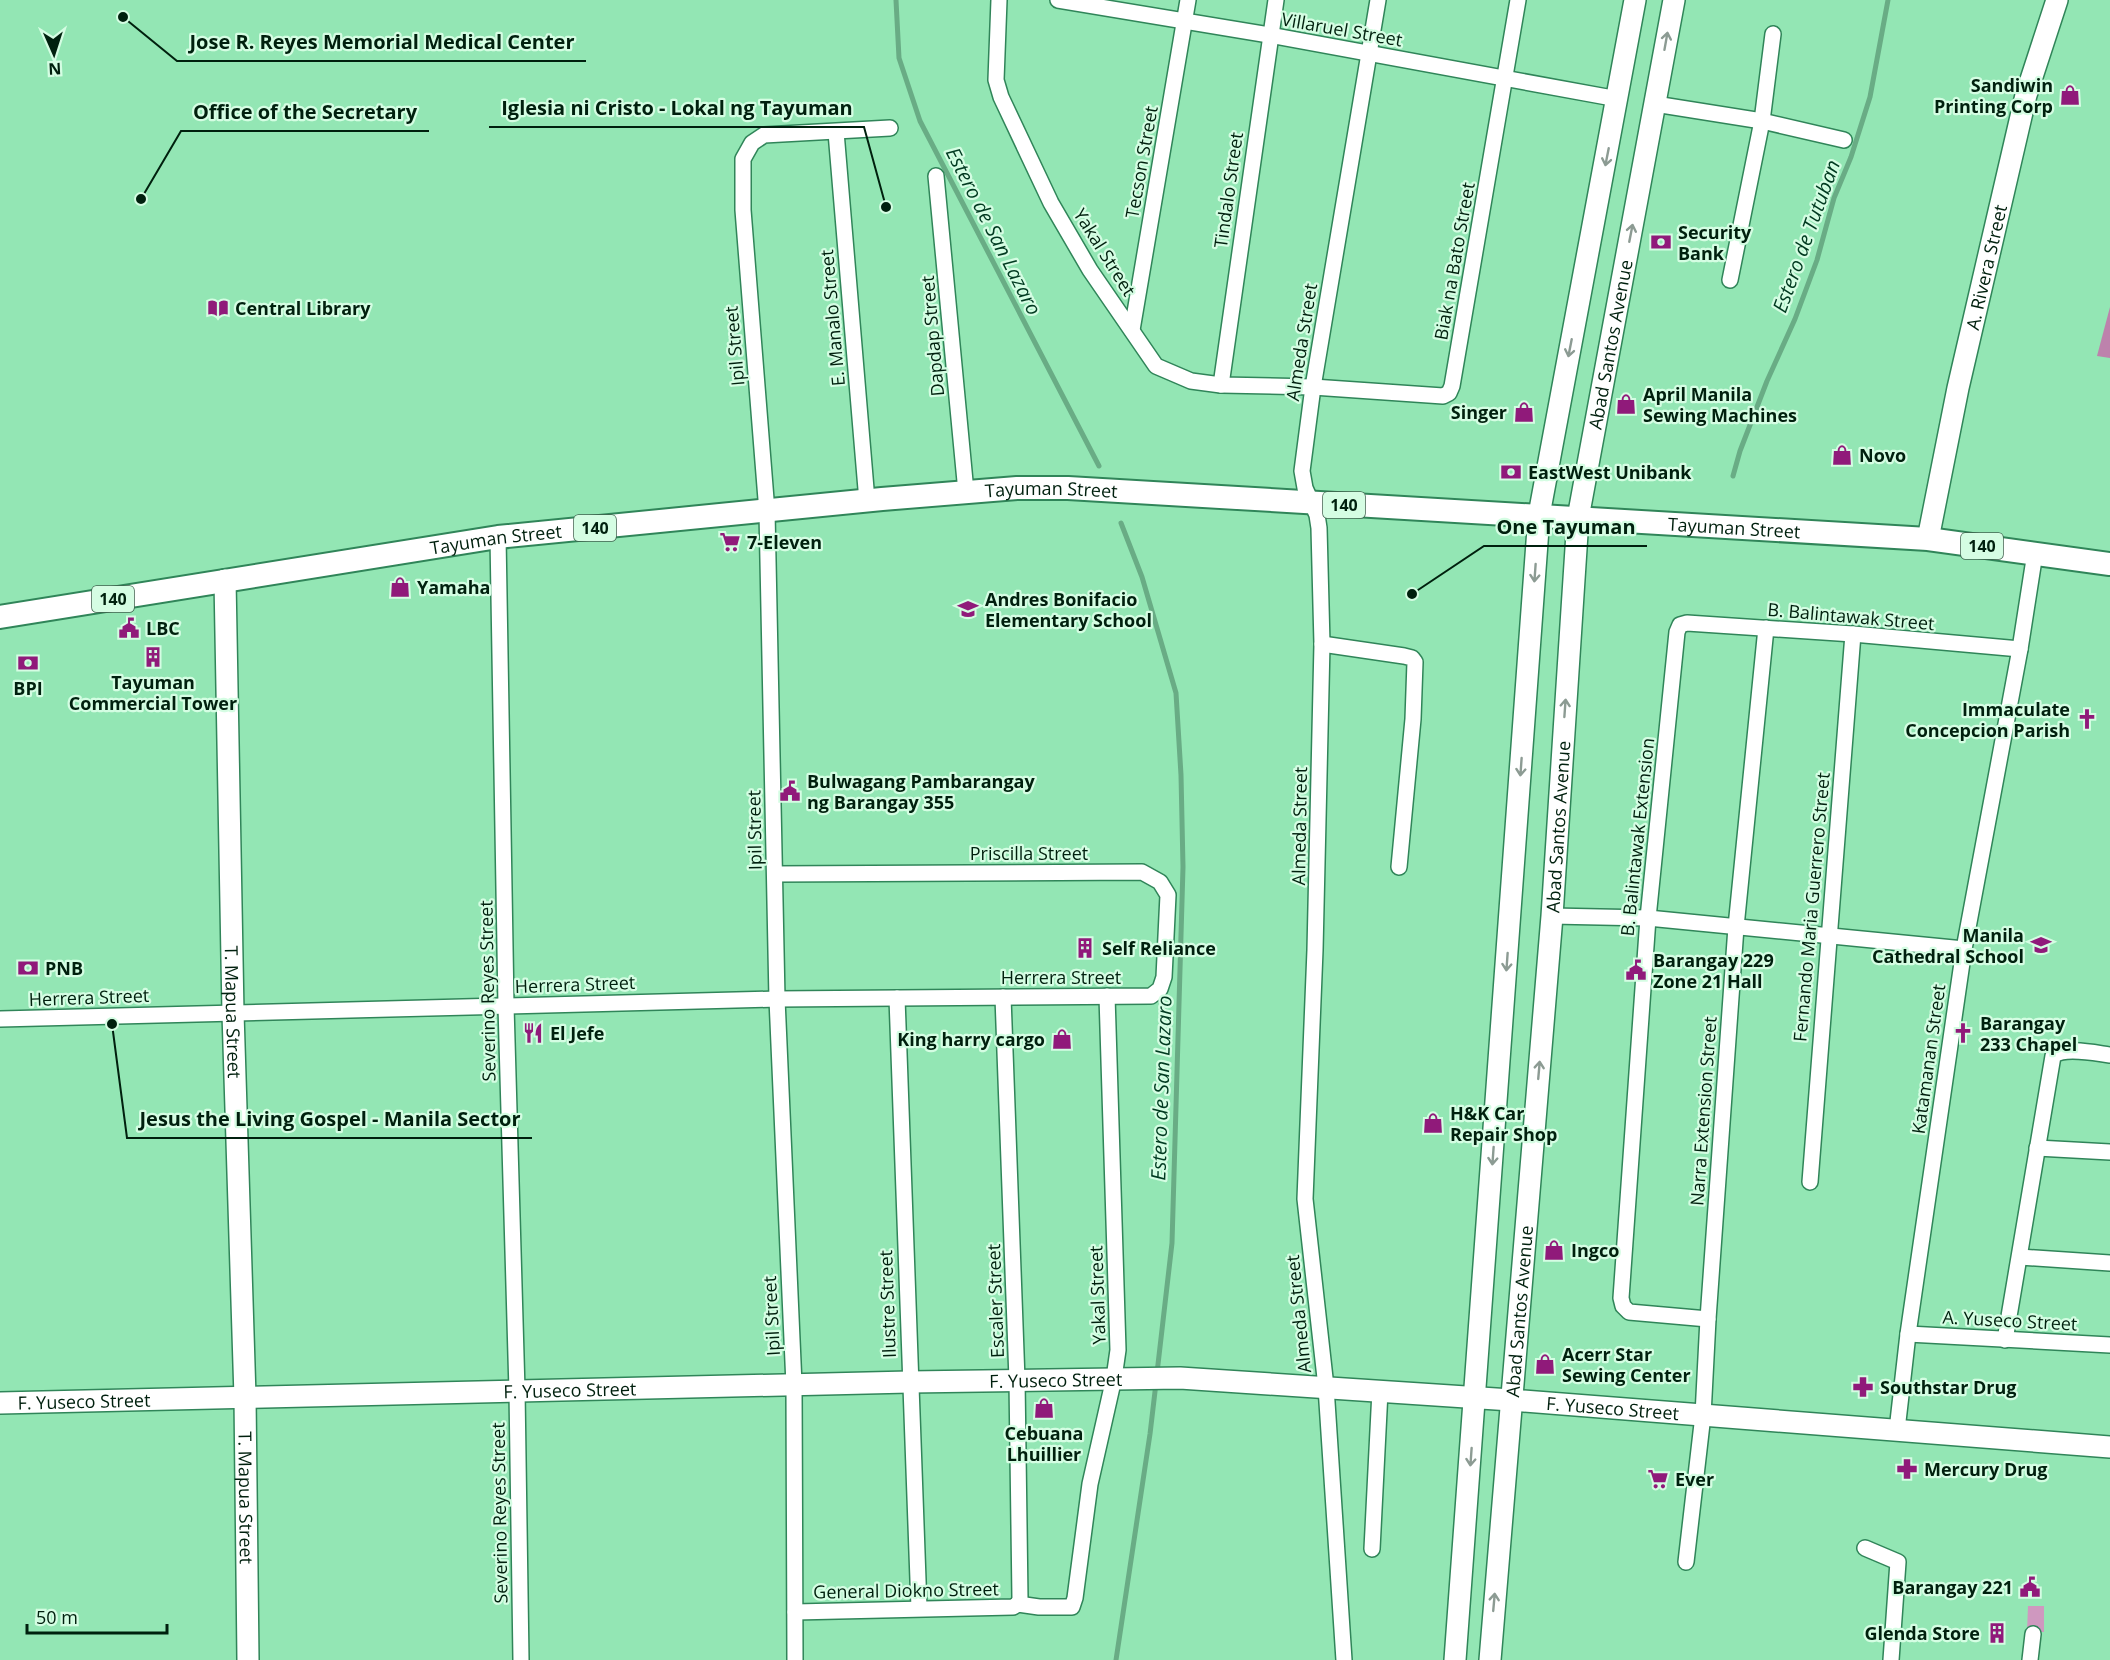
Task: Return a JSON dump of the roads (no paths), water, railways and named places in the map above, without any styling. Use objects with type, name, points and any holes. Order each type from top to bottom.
[{"type":"main road","name":"Tayuman Street","points":[[0,617],[498,537],[1017,488],[1068,488],[1312,504],[1539,514],[1928,539],[2110,564]]},
{"type":"street","name":"Yakal Street","points":[[999,0],[996,80],[1001,97],[1051,203],[1090,270],[1156,366],[1191,381],[1221,385],[1313,387]]},
{"type":"street","name":"Villaruel Street","points":[[1058,0],[1092,3],[1618,99]]},
{"type":"street","name":"Tecson Street","points":[[1132,330],[1188,0]]},
{"type":"street","name":"Tindalo Street","points":[[1221,385],[1269,35],[1276,0]]},
{"type":"street","name":"Almeda Street","points":[[1344,1660],[1326,1387],[1305,1199],[1315,950],[1322,644],[1319,528],[1305,488],[1302,471],[1313,387],[1378,0]]},
{"type":"street","name":"Biak na Bato Street","points":[[1313,387],[1443,396],[1449,393],[1518,0]]},
{"type":"street","name":"Abad Santos Avenue","points":[[1455,1660],[1476,1399],[1539,514],[1635,0]]},
{"type":"street","name":"Abad Santos Avenue","points":[[1490,1660],[1552,916],[1578,518],[1674,0]]},
{"type":"street","name":"A. Rivera Street","points":[[1928,539],[1958,388],[2026,95],[2057,0]]},
{"type":"street","points":[[1730,279],[1762,122],[1773,34]]},
{"type":"street","points":[[1655,104],[1762,122],[1844,140]]},
{"type":"street","name":"Ipil Street","points":[[795,1660],[794,1385],[777,999],[767,512],[743,210],[743,159],[752,143],[764,135],[890,128]]},
{"type":"street","name":"E. Manalo Street","points":[[836,132],[867,501]]},
{"type":"street","name":"Dapdap Street","points":[[936,176],[966,492]]},
{"type":"street","name":"Severino Reyes Street","points":[[498,537],[521,1660]]},
{"type":"street","name":"Katamanan Street","points":[[1897,1430],[1908,1334],[1964,949],[2020,649],[2035,553]]},
{"type":"street","name":"T. Mapua Street","points":[[225,580],[233,1013],[245,1397],[248,1660]]},
{"type":"street","name":"B. Balintawak Street","points":[[1680,625],[1687,623],[1852,634],[2020,649]]},
{"type":"street","name":"B. Balintawak Extension","points":[[1680,625],[1677,632],[1648,918],[1621,1298],[1623,1306],[1629,1312],[1708,1319]]},
{"type":"street","name":"Narra Extension Street","points":[[1686,1562],[1703,1415],[1736,927],[1766,628]]},
{"type":"street","name":"Fernando Maria Guerrero Street","points":[[1810,1182],[1852,634]]},
{"type":"street","points":[[1322,644],[1404,656],[1412,658],[1415,662],[1413,719],[1400,867]]},
{"type":"street","name":"Priscilla Street","points":[[775,874],[1142,872],[1160,882],[1168,895],[1164,977],[1160,989],[1151,996]]},
{"type":"street","points":[[1552,916],[1648,918],[1964,949]]},
{"type":"street","name":"Yakal Street","points":[[1018,1604],[1039,1607],[1072,1607],[1090,1484],[1114,1378],[1118,1350],[1107,996]]},
{"type":"street","name":"Herrera Street","points":[[0,1019],[777,999],[1151,996]]},
{"type":"street","name":"Escaler Street","points":[[1003,997],[1017,1380],[1020,1599],[1018,1604]]},
{"type":"street","name":"Ilustre Street","points":[[897,998],[909,1382],[919,1608]]},
{"type":"street","points":[[2005,1340],[2053,1056],[2065,1050],[2110,1055]]},
{"type":"street","points":[[2037,1148],[2110,1152]]},
{"type":"street","points":[[2020,1257],[2110,1263]]},
{"type":"street","name":"A. Yuseco Street","points":[[1908,1334],[2110,1344]]},
{"type":"street","name":"F. Yuseco Street","points":[[0,1402],[1180,1378],[1511,1400],[2110,1447]]},
{"type":"street","points":[[1372,1549],[1380,1391]]},
{"type":"street","points":[[1865,1548],[1898,1562],[1891,1660]]},
{"type":"street","name":"General Diokno Street","points":[[795,1612],[1013,1607],[1018,1604]]},
{"type":"street","points":[[2030,1660],[2033,1634]]},
{"type":"waterway","name":"Estero de San Lazaro","points":[[896,0],[899,58],[920,121],[1099,466]]},
{"type":"waterway","name":"Estero de Tutuban","points":[[1733,476],[1740,451],[1767,381],[1795,319],[1817,260],[1834,198],[1851,157],[1870,97],[1888,0]]},
{"type":"waterway","name":"Estero de San Lazaro","points":[[1121,523],[1142,577],[1176,693],[1181,775],[1183,867],[1172,1243],[1157,1373]]},
{"type":"waterway","name":"Estero de San Lazaro","points":[[1116,1660],[1156,1383]]},
{"type":"place","name":"Jose R. Reyes Memorial Medical Center","points":[[123,17]]},
{"type":"place","name":"Sandiwin Printing Corp","points":[[2070,95]]},
{"type":"place","name":"Office of the Secretary","points":[[141,199]]},
{"type":"place","name":"Iglesia ni Cristo - Lokal ng Tayuman","points":[[886,207]]},
{"type":"place","name":"Security Bank","points":[[1661,242]]},
{"type":"place","name":"Central Library","points":[[218,308]]},
{"type":"place","name":"April Manila Sewing Machines","points":[[1626,404]]},
{"type":"place","name":"Singer","points":[[1524,412]]},
{"type":"place","name":"Novo","points":[[1842,455]]},
{"type":"place","name":"EastWest Unibank","points":[[1511,472]]},
{"type":"place","name":"7-Eleven","points":[[730,542]]},
{"type":"place","name":"Yamaha","points":[[400,587]]},
{"type":"place","name":"One Tayuman","points":[[1412,594]]},
{"type":"place","name":"Andres Bonifacio Elementary School","points":[[968,609]]},
{"type":"place","name":"LBC","points":[[129,628]]},
{"type":"place","name":"Tayuman Commercial Tower","points":[[153,657]]},
{"type":"place","name":"BPI","points":[[28,663]]},
{"type":"place","name":"Immaculate Concepcion Parish","points":[[2087,719]]},
{"type":"place","name":"Bulwagang Pambarangay ng Barangay 355","points":[[790,791]]},
{"type":"place","name":"Manila Cathedral School","points":[[2041,945]]},
{"type":"place","name":"Self Reliance","points":[[1085,948]]},
{"type":"place","name":"PNB","points":[[28,968]]},
{"type":"place","name":"Barangay 229 Zone 21 Hall","points":[[1636,970]]},
{"type":"place","name":"Jesus the Living Gospel - Manila Sector","points":[[112,1024]]},
{"type":"place","name":"El Jefe","points":[[533,1033]]},
{"type":"place","name":"Barangay 233 Chapel","points":[[1963,1033]]},
{"type":"place","name":"King harry cargo","points":[[1062,1039]]},
{"type":"place","name":"H&K Car Repair Shop","points":[[1433,1123]]},
{"type":"place","name":"Ingco","points":[[1554,1250]]},
{"type":"place","name":"Acerr Star Sewing Center","points":[[1545,1364]]},
{"type":"place","name":"Southstar Drug","points":[[1863,1387]]},
{"type":"place","name":"Cebuana Lhuillier","points":[[1044,1408]]},
{"type":"place","name":"Mercury Drug","points":[[1907,1469]]},
{"type":"place","name":"Ever","points":[[1658,1479]]},
{"type":"place","name":"Barangay 221","points":[[2030,1587]]},
{"type":"place","name":"Glenda Store","points":[[1997,1633]]}]
